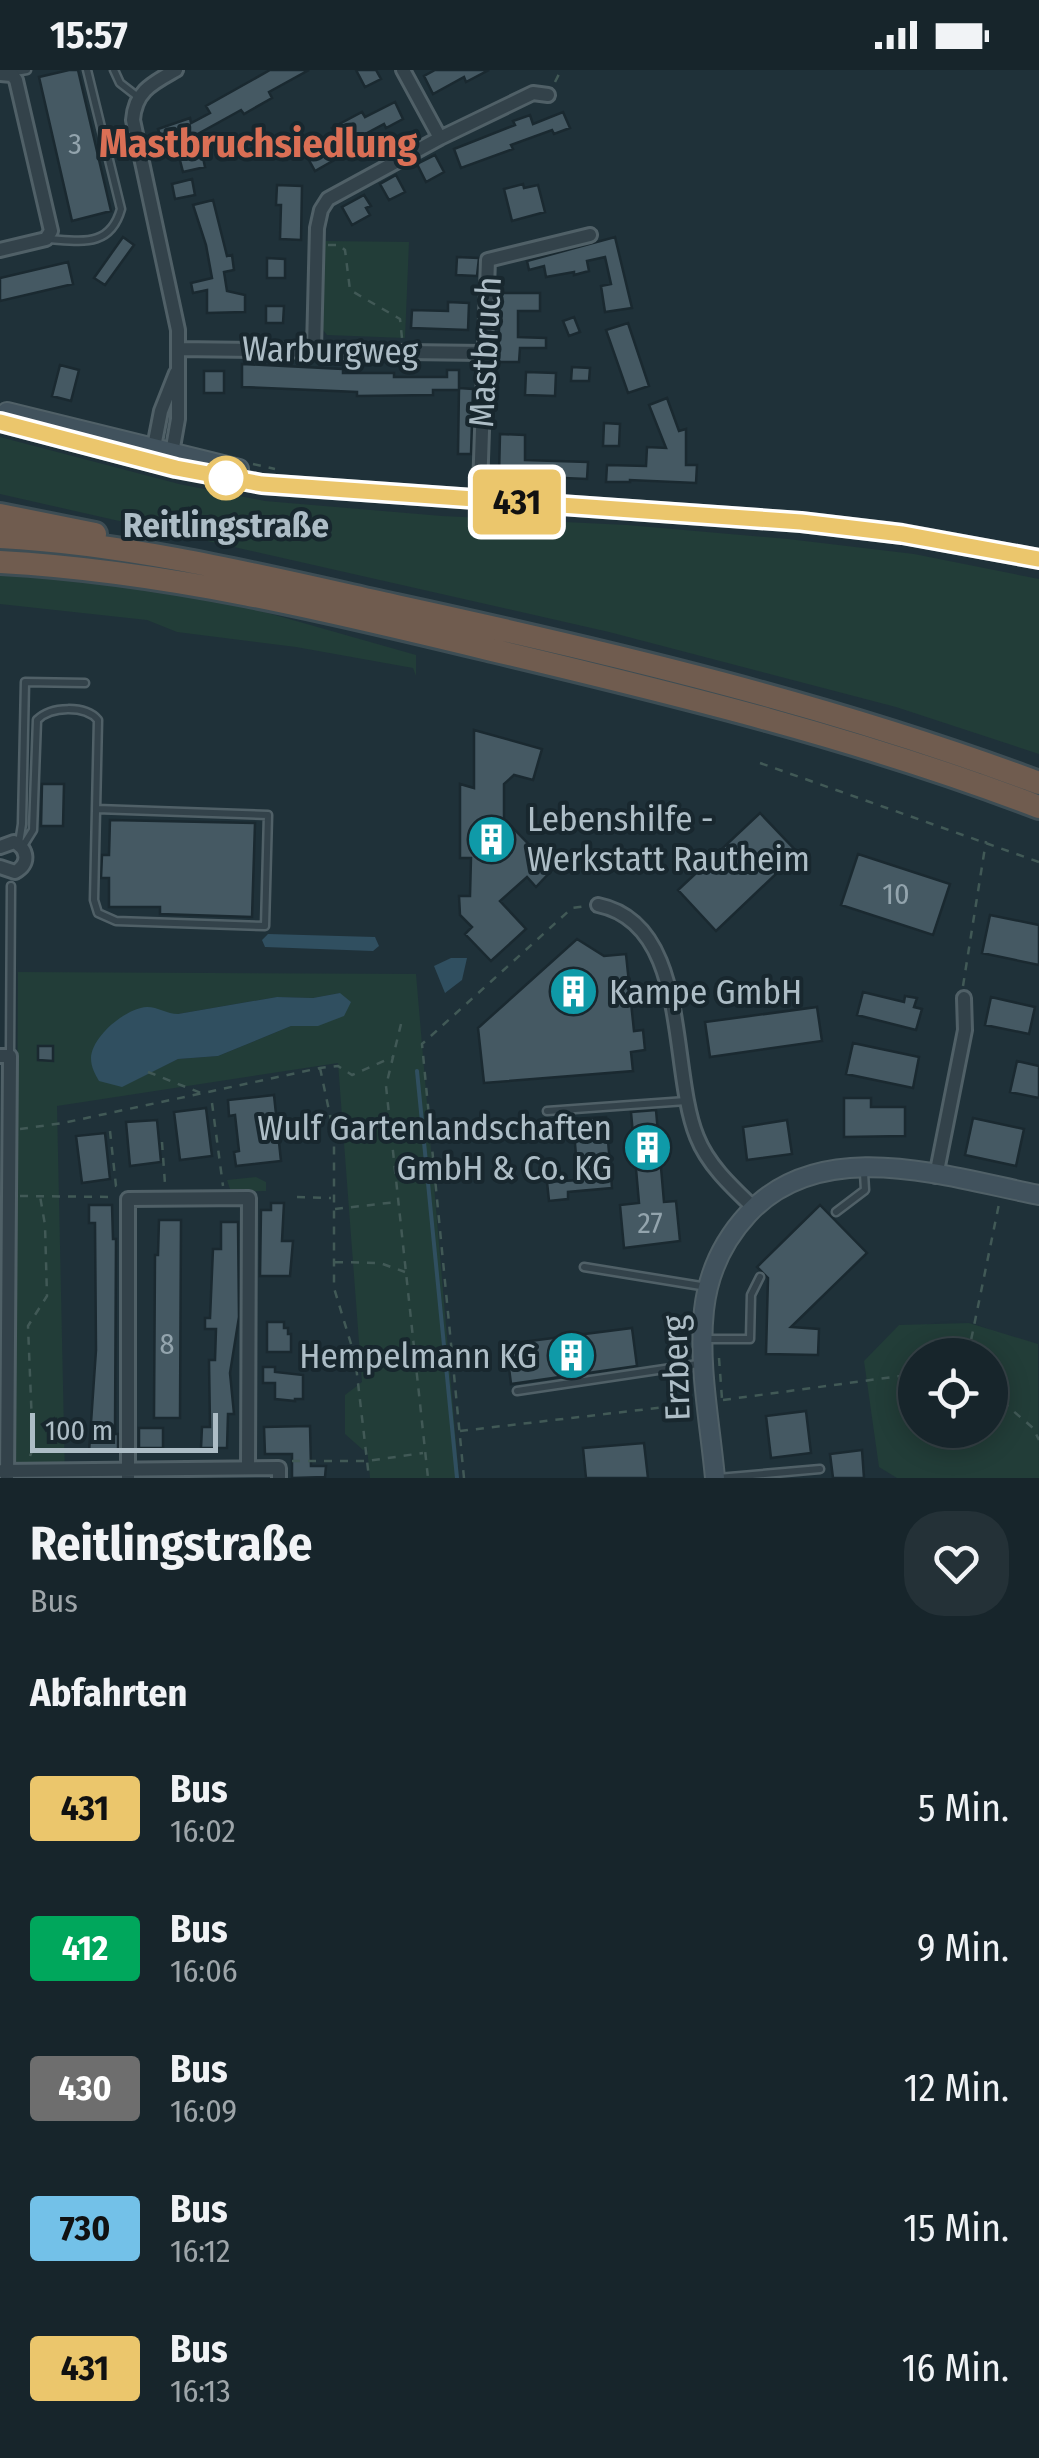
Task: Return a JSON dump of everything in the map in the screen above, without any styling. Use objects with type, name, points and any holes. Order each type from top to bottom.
[{"type":"highway","points":[[0,515],[114,539],[160,557]]},
{"type":"highway","points":[[0,537],[160,557],[448,617],[705,680],[926,744],[1039,783]]},
{"type":"highway","points":[[0,562],[110,572],[360,618],[586,672],[810,732],[920,764],[1039,807]]},
{"type":"street","points":[[172,453],[178,419],[175,308],[134,132],[133,112],[138,96],[176,70]]},
{"type":"street","points":[[403,70],[440,138]]},
{"type":"street","points":[[0,250],[46,239],[52,231],[16,80],[4,74]]},
{"type":"street","points":[[314,348],[317,244],[321,210],[328,199],[533,93],[548,94]]},
{"type":"street","name":"Mastbruch","points":[[480,488],[488,260],[590,236]]},
{"type":"street","name":"Warburgweg","points":[[178,349],[314,348],[483,354]]},
{"type":"street","points":[[153,455],[161,411],[176,373]]},
{"type":"street","points":[[0,410],[262,484],[801,522],[902,534],[1039,559]]},
{"type":"street","points":[[0,422],[153,455],[172,453],[302,484]]},
{"type":"street","points":[[0,846],[9,842],[20,846],[26,861],[20,870],[0,868]]},
{"type":"street","points":[[598,905],[618,909],[650,941],[672,1002],[686,1101],[698,1141],[714,1167],[754,1208]]},
{"type":"street","points":[[936,1176],[965,1030],[964,998]]},
{"type":"street","points":[[5,1056],[9,1130],[5,1474],[128,1474],[248,1468],[279,1473]]},
{"type":"street","name":"Erzberg","points":[[716,1478],[717,1405],[704,1363],[711,1339],[708,1288],[725,1243],[754,1208],[798,1179],[864,1167],[1039,1195]]},
{"type":"street","points":[[128,1474],[128,1199],[248,1198],[248,1468]]},
{"type":"lane","points":[[4,74],[27,70]]},
{"type":"lane","points":[[46,239],[83,241],[103,237],[116,225],[121,208],[88,70]]},
{"type":"lane","points":[[114,70],[120,83],[138,96]]},
{"type":"lane","points":[[20,846],[25,682],[85,683]]},
{"type":"lane","points":[[20,846],[33,830],[35,726],[49,710],[86,711],[98,720],[96,809],[94,900],[98,913],[116,921],[265,926],[268,816],[96,809]]},
{"type":"lane","points":[[5,1056],[10,886]]},
{"type":"lane","points":[[547,1111],[686,1101]]},
{"type":"lane","points":[[836,1212],[865,1190],[864,1167]]},
{"type":"lane","points":[[584,1267],[708,1288]]},
{"type":"lane","points":[[711,1339],[750,1339],[751,1295],[760,1276]]},
{"type":"lane","points":[[517,1391],[704,1363]]},
{"type":"lane","points":[[716,1478],[820,1469]]},
{"type":"path","points":[[548,94],[561,70]]},
{"type":"path","points":[[317,244],[340,245],[345,250],[350,290],[400,319],[402,351]]},
{"type":"path","points":[[760,763],[1039,862]]},
{"type":"path","points":[[964,998],[963,973],[986,841]]},
{"type":"path","points":[[464,1478],[422,1044],[572,908],[598,905]]},
{"type":"path","points":[[400,1024],[386,1086],[428,1478]]},
{"type":"path","points":[[9,1130],[46,1127],[320,1068],[338,1066],[352,1075],[393,1056]]},
{"type":"path","points":[[320,1068],[334,1134],[334,1288],[355,1357],[369,1478]]},
{"type":"path","points":[[148,1072],[203,1094]]},
{"type":"path","points":[[212,1104],[224,1198]]},
{"type":"path","points":[[110,1131],[116,1186],[128,1199]]},
{"type":"path","points":[[162,1142],[167,1200]]},
{"type":"path","points":[[971,1338],[1002,1188]]},
{"type":"path","points":[[9,1196],[128,1199]]},
{"type":"path","points":[[24,1471],[33,1449],[28,1326],[47,1296],[40,1196]]},
{"type":"path","points":[[298,1198],[334,1198]]},
{"type":"path","points":[[334,1209],[398,1202]]},
{"type":"path","points":[[333,1262],[380,1263],[406,1272]]},
{"type":"path","points":[[711,1339],[717,1405]]},
{"type":"path","points":[[459,1431],[717,1405],[898,1377]]},
{"type":"path","points":[[1008,1406],[1033,1428],[1039,1440]]},
{"type":"path","points":[[279,1473],[284,1461],[367,1461],[425,1453]]},
{"type":"green space","points":[[325,241],[409,242],[405,338],[327,335],[320,326]]},
{"type":"green space","points":[[0,437],[179,484],[265,501],[788,539],[914,554],[1039,579],[1039,754],[896,707],[609,632],[0,494]]},
{"type":"green space","points":[[0,571],[108,580],[212,597],[416,655],[416,676],[413,668],[296,647],[177,632],[147,620],[0,604]]},
{"type":"green space","points":[[18,972],[416,974],[459,1478],[370,1478],[367,1447],[363,1450],[345,1434],[345,1395],[362,1382],[338,1063],[57,1106],[65,1478],[15,1478]],"holes":[[[340,993],[318,1026],[291,1026],[218,1056],[178,1059],[122,1086],[101,1037],[129,1013],[157,1009],[164,1014],[178,1014],[277,997],[313,998]]]},
{"type":"green space","points":[[256,1177],[266,1182],[266,1191],[231,1192],[227,1180]]},
{"type":"green space","points":[[969,1323],[1038,1344],[1039,1478],[897,1478],[879,1467],[864,1361],[899,1325]]},
{"type":"water","points":[[268,934],[375,937],[379,946],[373,951],[265,947],[262,940]]},
{"type":"water","points":[[451,958],[467,958],[462,980],[445,993],[434,966]]},
{"type":"water","points":[[340,993],[351,1002],[344,1016],[318,1026],[291,1026],[218,1056],[178,1059],[122,1087],[99,1081],[92,1067],[93,1050],[104,1032],[139,1009],[151,1007],[178,1014],[277,997],[313,998]]},
{"type":"building","points":[[78,70],[111,211],[72,221],[39,77]]},
{"type":"building","points":[[270,70],[309,70],[269,92],[272,98],[198,134],[205,167],[183,172],[176,145],[165,149],[158,129],[190,118],[191,123],[210,113],[206,106]]},
{"type":"building","points":[[356,70],[376,70],[381,79],[365,87]]},
{"type":"building","points":[[435,70],[489,70],[466,82],[464,77],[433,94],[424,76]]},
{"type":"building","points":[[395,102],[403,119],[354,140],[351,133],[338,140],[332,128],[362,112],[365,117]]},
{"type":"building","points":[[563,112],[570,128],[554,134],[552,130],[511,145],[513,149],[461,168],[454,149],[515,125],[513,121],[530,115],[533,124]]},
{"type":"building","points":[[327,142],[336,159],[315,171],[305,153]]},
{"type":"building","points":[[435,155],[444,172],[426,182],[417,164]]},
{"type":"building","points":[[396,175],[405,192],[389,200],[380,184]]},
{"type":"building","points":[[192,179],[195,195],[175,199],[172,184]]},
{"type":"building","points":[[523,184],[524,188],[538,185],[545,212],[512,221],[504,189]]},
{"type":"building","points":[[277,185],[302,186],[301,240],[280,239]]},
{"type":"building","points":[[364,195],[371,206],[366,208],[370,215],[352,225],[342,207]]},
{"type":"building","points":[[213,200],[227,256],[232,255],[234,270],[224,272],[227,291],[245,295],[245,312],[207,313],[207,290],[193,293],[191,283],[212,278],[193,205]]},
{"type":"building","points":[[123,237],[134,245],[105,285],[94,278]]},
{"type":"building","points":[[615,237],[632,308],[605,312],[601,286],[611,284],[605,257],[587,261],[589,271],[574,275],[546,277],[544,266],[529,270],[527,261]]},
{"type":"building","points":[[457,257],[479,258],[477,276],[456,275]]},
{"type":"building","points":[[267,258],[285,259],[285,278],[267,278]]},
{"type":"building","points":[[68,262],[73,284],[0,301],[0,278]]},
{"type":"building","points":[[500,293],[540,293],[540,311],[518,311],[518,337],[546,338],[546,348],[520,348],[519,362],[498,362]]},
{"type":"building","points":[[448,302],[469,303],[468,330],[411,328],[412,310],[448,311]]},
{"type":"building","points":[[266,306],[284,306],[283,323],[266,323]]},
{"type":"building","points":[[574,317],[580,332],[569,336],[563,321]]},
{"type":"building","points":[[628,323],[649,386],[628,393],[606,330]]},
{"type":"building","points":[[242,364],[343,369],[343,373],[394,373],[394,377],[447,377],[447,370],[459,370],[459,390],[433,390],[433,395],[357,396],[357,392],[242,387]]},
{"type":"building","points":[[60,365],[79,370],[71,401],[52,396]]},
{"type":"building","points":[[572,367],[590,368],[589,381],[571,381]]},
{"type":"building","points":[[204,371],[224,371],[224,393],[204,393]]},
{"type":"building","points":[[526,372],[556,373],[555,396],[525,395]]},
{"type":"building","points":[[459,388],[473,389],[471,454],[458,454]]},
{"type":"building","points":[[667,398],[679,431],[686,429],[686,465],[697,465],[696,483],[606,482],[607,465],[646,466],[647,447],[666,448],[649,405]]},
{"type":"building","points":[[604,423],[620,424],[619,446],[603,446]]},
{"type":"building","points":[[500,434],[525,435],[525,460],[588,462],[587,479],[499,475]]},
{"type":"building","name":"Lebenshilfe - Werkstatt Rautheim","points":[[474,730],[542,749],[533,780],[514,775],[504,784],[504,819],[553,869],[536,887],[527,877],[500,901],[526,929],[491,961],[465,934],[472,927],[460,915],[459,896],[470,896],[471,858],[460,858],[460,784],[474,788]]},
{"type":"building","points":[[42,784],[64,784],[63,826],[41,826]]},
{"type":"building","points":[[760,813],[798,853],[716,931],[678,890]]},
{"type":"building","points":[[110,820],[255,823],[252,917],[160,914],[160,907],[109,907],[109,878],[101,878],[102,855],[109,855]]},
{"type":"building","points":[[858,854],[950,884],[933,935],[841,905]]},
{"type":"building","points":[[990,915],[1039,925],[1039,965],[982,953]]},
{"type":"building","name":"Kampe GmbH","points":[[577,939],[604,956],[626,954],[634,1031],[643,1030],[645,1050],[631,1052],[633,1071],[484,1083],[478,1028]]},
{"type":"building","points":[[863,992],[904,1002],[905,996],[917,998],[914,1007],[922,1009],[916,1030],[857,1015]]},
{"type":"building","points":[[991,997],[1035,1007],[1029,1034],[985,1025]]},
{"type":"building","points":[[817,1007],[822,1041],[710,1057],[705,1022]]},
{"type":"building","points":[[853,1043],[919,1057],[913,1088],[846,1074]]},
{"type":"building","points":[[38,1046],[53,1046],[53,1061],[38,1060]]},
{"type":"building","points":[[1017,1061],[1039,1066],[1039,1098],[1010,1092]]},
{"type":"building","points":[[274,1095],[281,1161],[236,1166],[234,1152],[239,1151],[235,1115],[229,1116],[228,1100]]},
{"type":"building","points":[[844,1098],[871,1098],[871,1107],[905,1107],[905,1136],[844,1137]]},
{"type":"building","points":[[206,1108],[212,1156],[180,1160],[174,1112]]},
{"type":"building","points":[[656,1110],[664,1202],[676,1201],[680,1241],[624,1248],[620,1205],[639,1203],[631,1112]]},
{"type":"building","points":[[606,1117],[612,1188],[568,1192],[568,1199],[549,1201],[547,1182],[578,1180],[573,1119]]},
{"type":"building","points":[[973,1118],[1024,1129],[1016,1166],[965,1155]]},
{"type":"building","points":[[157,1120],[161,1162],[130,1166],[126,1122]]},
{"type":"building","points":[[787,1120],[792,1154],[747,1160],[743,1127]]},
{"type":"building","points":[[105,1133],[110,1179],[82,1183],[76,1136]]},
{"type":"building","points":[[271,1203],[284,1203],[282,1241],[293,1241],[290,1276],[260,1276],[261,1210],[271,1210]]},
{"type":"building","points":[[89,1205],[112,1205],[116,1239],[118,1452],[89,1452],[96,1350],[95,1223],[89,1223]]},
{"type":"building","points":[[820,1205],[867,1253],[791,1327],[819,1329],[818,1355],[766,1354],[768,1278],[757,1267]]},
{"type":"building","points":[[159,1220],[181,1220],[180,1418],[154,1418],[155,1255]]},
{"type":"building","points":[[221,1222],[238,1222],[239,1317],[230,1373],[234,1414],[228,1414],[227,1448],[201,1448],[202,1427],[210,1427],[209,1360],[215,1360],[216,1329],[205,1329],[205,1318],[210,1318],[213,1249],[221,1249]]},
{"type":"building","points":[[267,1322],[284,1322],[284,1328],[291,1334],[291,1352],[267,1352]]},
{"type":"building","name":"Hempelmann KG","points":[[632,1328],[637,1366],[511,1384],[506,1344]]},
{"type":"building","points":[[263,1367],[303,1375],[303,1399],[275,1399],[275,1383],[263,1383]]},
{"type":"building","points":[[806,1411],[811,1453],[771,1458],[766,1416]]},
{"type":"building","points":[[310,1426],[311,1466],[326,1466],[325,1477],[292,1478],[292,1454],[265,1454],[264,1427]]},
{"type":"building","points":[[139,1428],[163,1428],[163,1448],[139,1448]]},
{"type":"building","points":[[644,1443],[648,1478],[586,1478],[583,1448]]},
{"type":"building","points":[[862,1450],[864,1478],[833,1478],[830,1454]]},
{"type":"waterway","points":[[417,1071],[457,1478]]},
{"type":"bus line","name":"431","points":[[0,422],[176,468],[262,484],[801,522],[902,534],[1039,559]]},
{"type":"place","name":"Reitlingstraße","points":[[226,478]]},
{"type":"place","name":"Lebenshilfe - Werkstatt Rautheim","points":[[492,839]]},
{"type":"place","name":"Kampe GmbH","points":[[574,992]]},
{"type":"place","name":"Wulf Gartenlandschaften GmbH & Co. KG","points":[[647,1148]]},
{"type":"place","name":"Hempelmann KG","points":[[572,1356]]},
{"type":"district","name":"Mastbruchsiedlung","points":[[258,144]]}]
